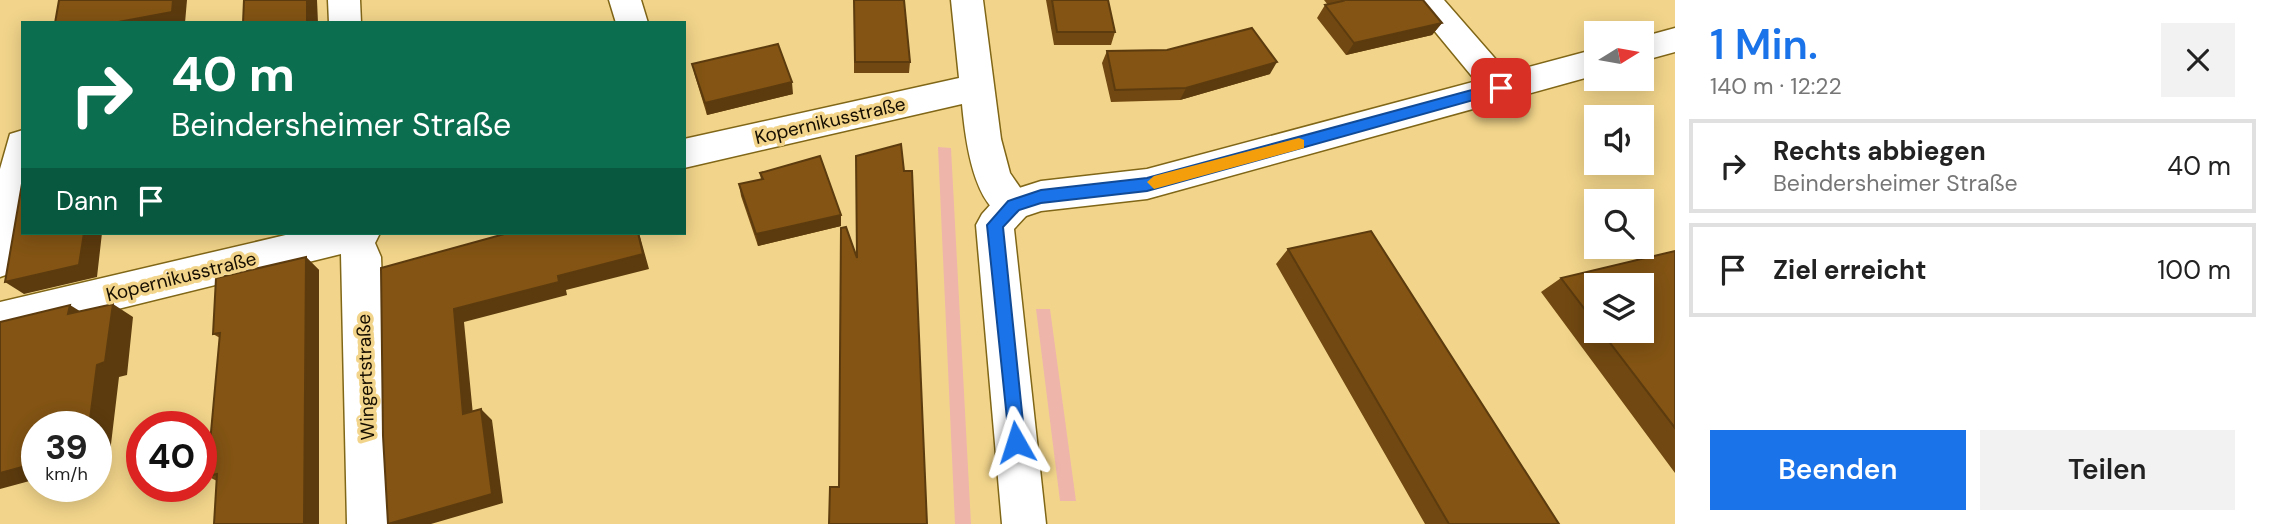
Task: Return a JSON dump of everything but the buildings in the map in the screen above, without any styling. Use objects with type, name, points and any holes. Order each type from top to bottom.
[{"type":"street","points":[[344,0],[345,21]]},
{"type":"street","points":[[625,0],[631,21]]},
{"type":"street","points":[[968,0],[976,87],[991,172],[1013,205]]},
{"type":"street","points":[[1425,0],[1501,88]]},
{"type":"street","points":[[1654,46],[1675,40]]},
{"type":"street","points":[[1024,524],[995,225],[1013,205],[1041,196],[1147,184],[1584,65]]},
{"type":"street","name":"Kopernikusstraße","points":[[686,154],[976,87]]},
{"type":"street","points":[[0,260],[21,154]]},
{"type":"street","name":"Kopernikusstraße","points":[[0,320],[350,235]]},
{"type":"street","name":"Wingertstraße","points":[[354,235],[362,257],[369,524]]},
{"type":"shaded area","points":[[938,147],[951,148],[971,524],[955,524]]},
{"type":"shaded area","points":[[1036,309],[1050,309],[1076,501],[1060,501]]},
{"type":"slow traffic","points":[[1154,182],[1299,144]]},
{"type":"route","points":[[1016,442],[995,225],[1013,205],[1041,196],[1147,184],[1501,88]]}]
